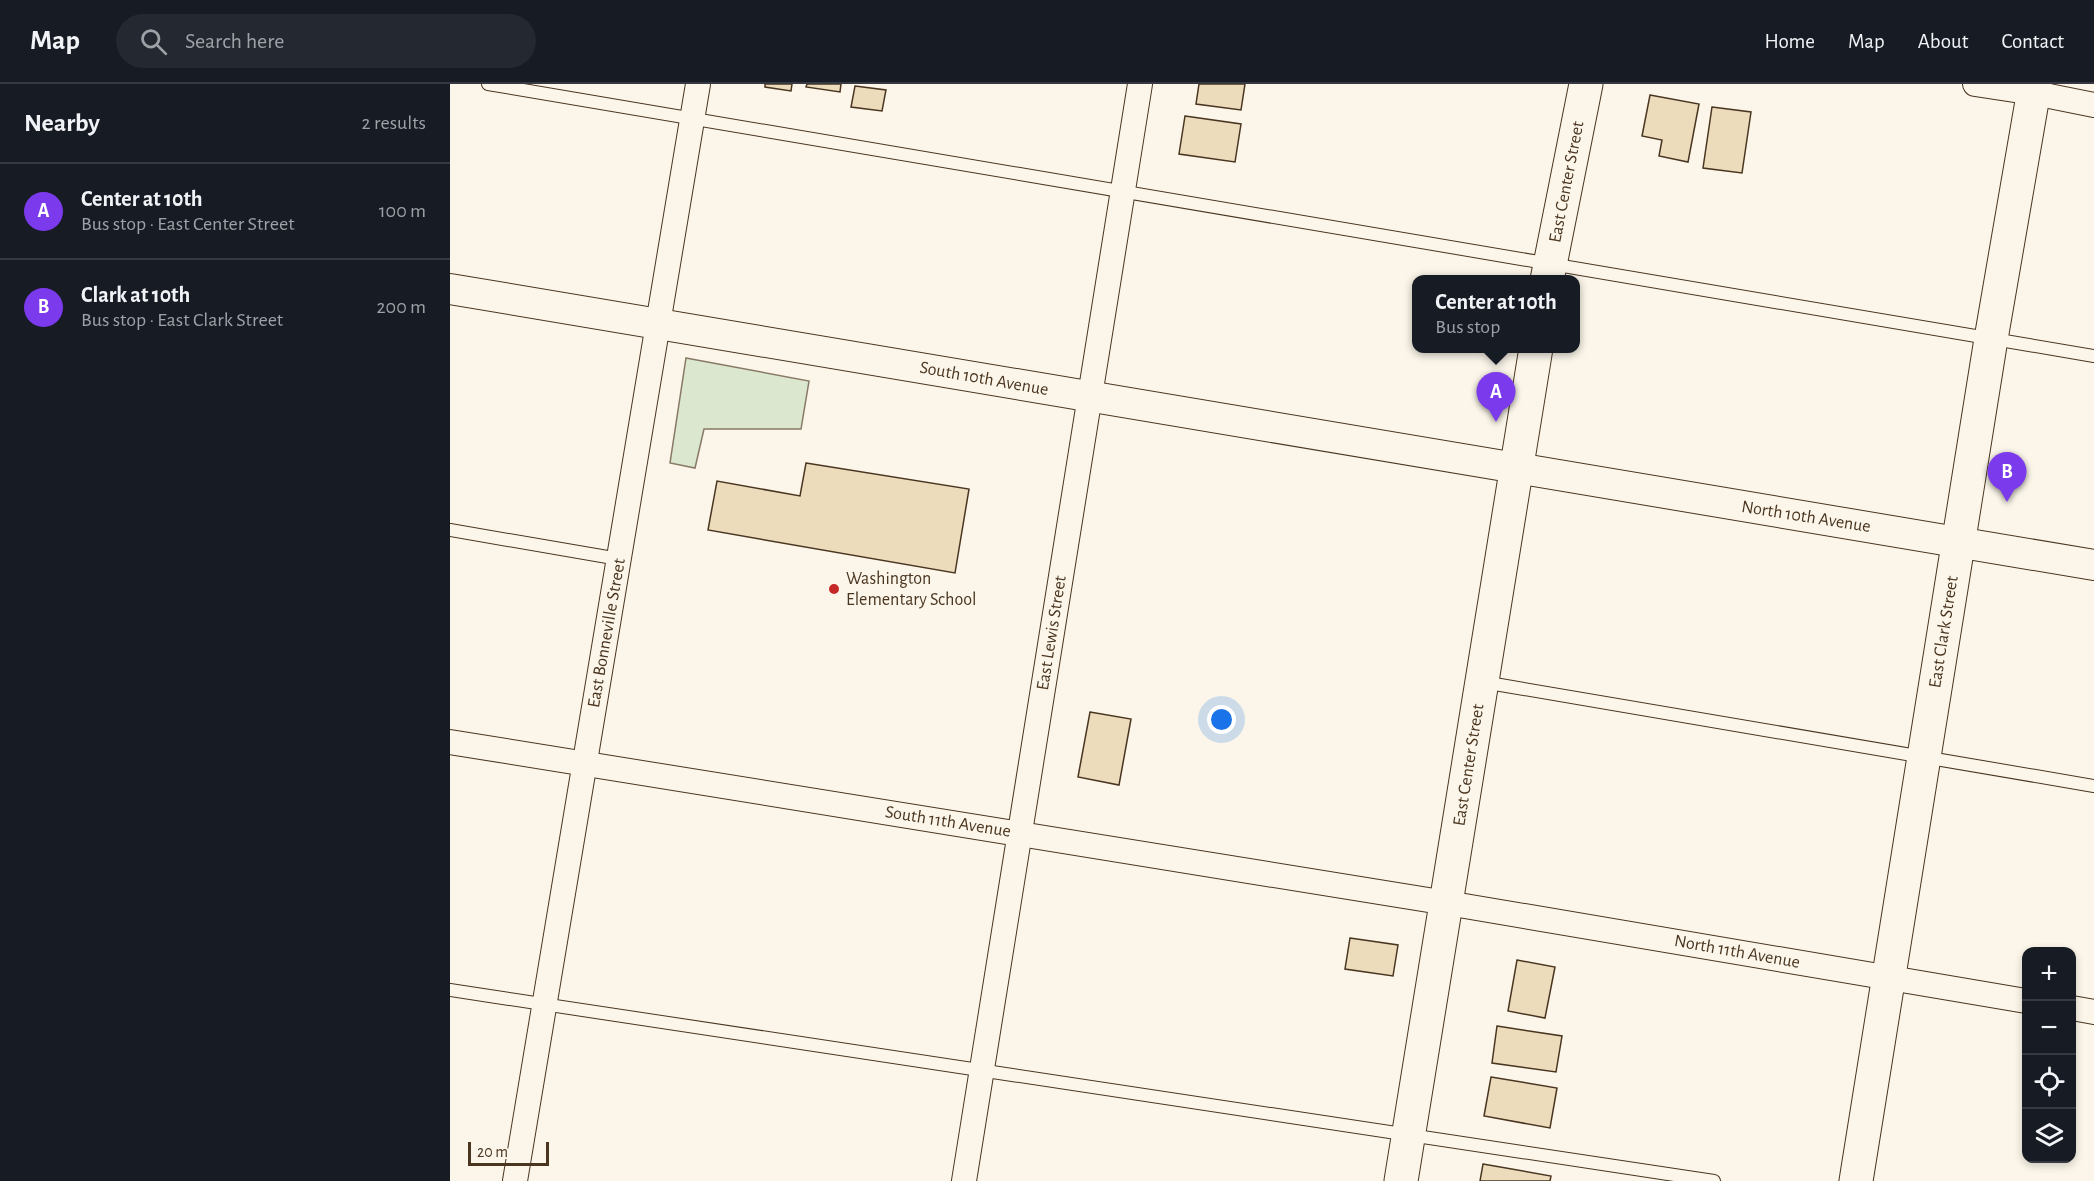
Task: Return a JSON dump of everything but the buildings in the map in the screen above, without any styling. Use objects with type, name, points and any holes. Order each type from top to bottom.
[{"type":"main road","name":"East Center Street","points":[[1549,272],[1586,84]]},
{"type":"main road","name":"East Clark Street","points":[[1856,1181],[1991,339],[2035,88]]},
{"type":"main road","name":"East Center Street","points":[[1401,1181],[1535,353]]},
{"type":"street","name":"East Bonneville Street","points":[[515,1181],[698,84]]},
{"type":"street","name":"East Lewis Street","points":[[964,1181],[1140,84]]},
{"type":"street","points":[[1975,84],[2035,88],[2094,105]]},
{"type":"street","name":"South 10th Avenue","points":[[450,289],[1517,469]]},
{"type":"street","name":"North 10th Avenue","points":[[1517,469],[2094,565]]},
{"type":"street","name":"South 11th Avenue","points":[[450,742],[1447,903]]},
{"type":"street","name":"North 11th Avenue","points":[[1447,903],[2022,999]]},
{"type":"street","points":[[2076,1009],[2094,1012]]},
{"type":"lane","points":[[488,84],[1123,192],[1569,275]]},
{"type":"lane","points":[[1580,277],[2094,356]]},
{"type":"lane","points":[[450,530],[619,559]]},
{"type":"lane","points":[[1482,682],[2094,786]]},
{"type":"lane","points":[[450,990],[1714,1181]]},
{"type":"green space","points":[[686,358],[809,381],[801,429],[704,429],[695,468],[670,463]]},
{"type":"place","name":"Center at 10th","points":[[1496,422]]},
{"type":"place","name":"Clark at 10th","points":[[2007,502]]},
{"type":"place","name":"Washington Elementary School","points":[[834,589]]}]
